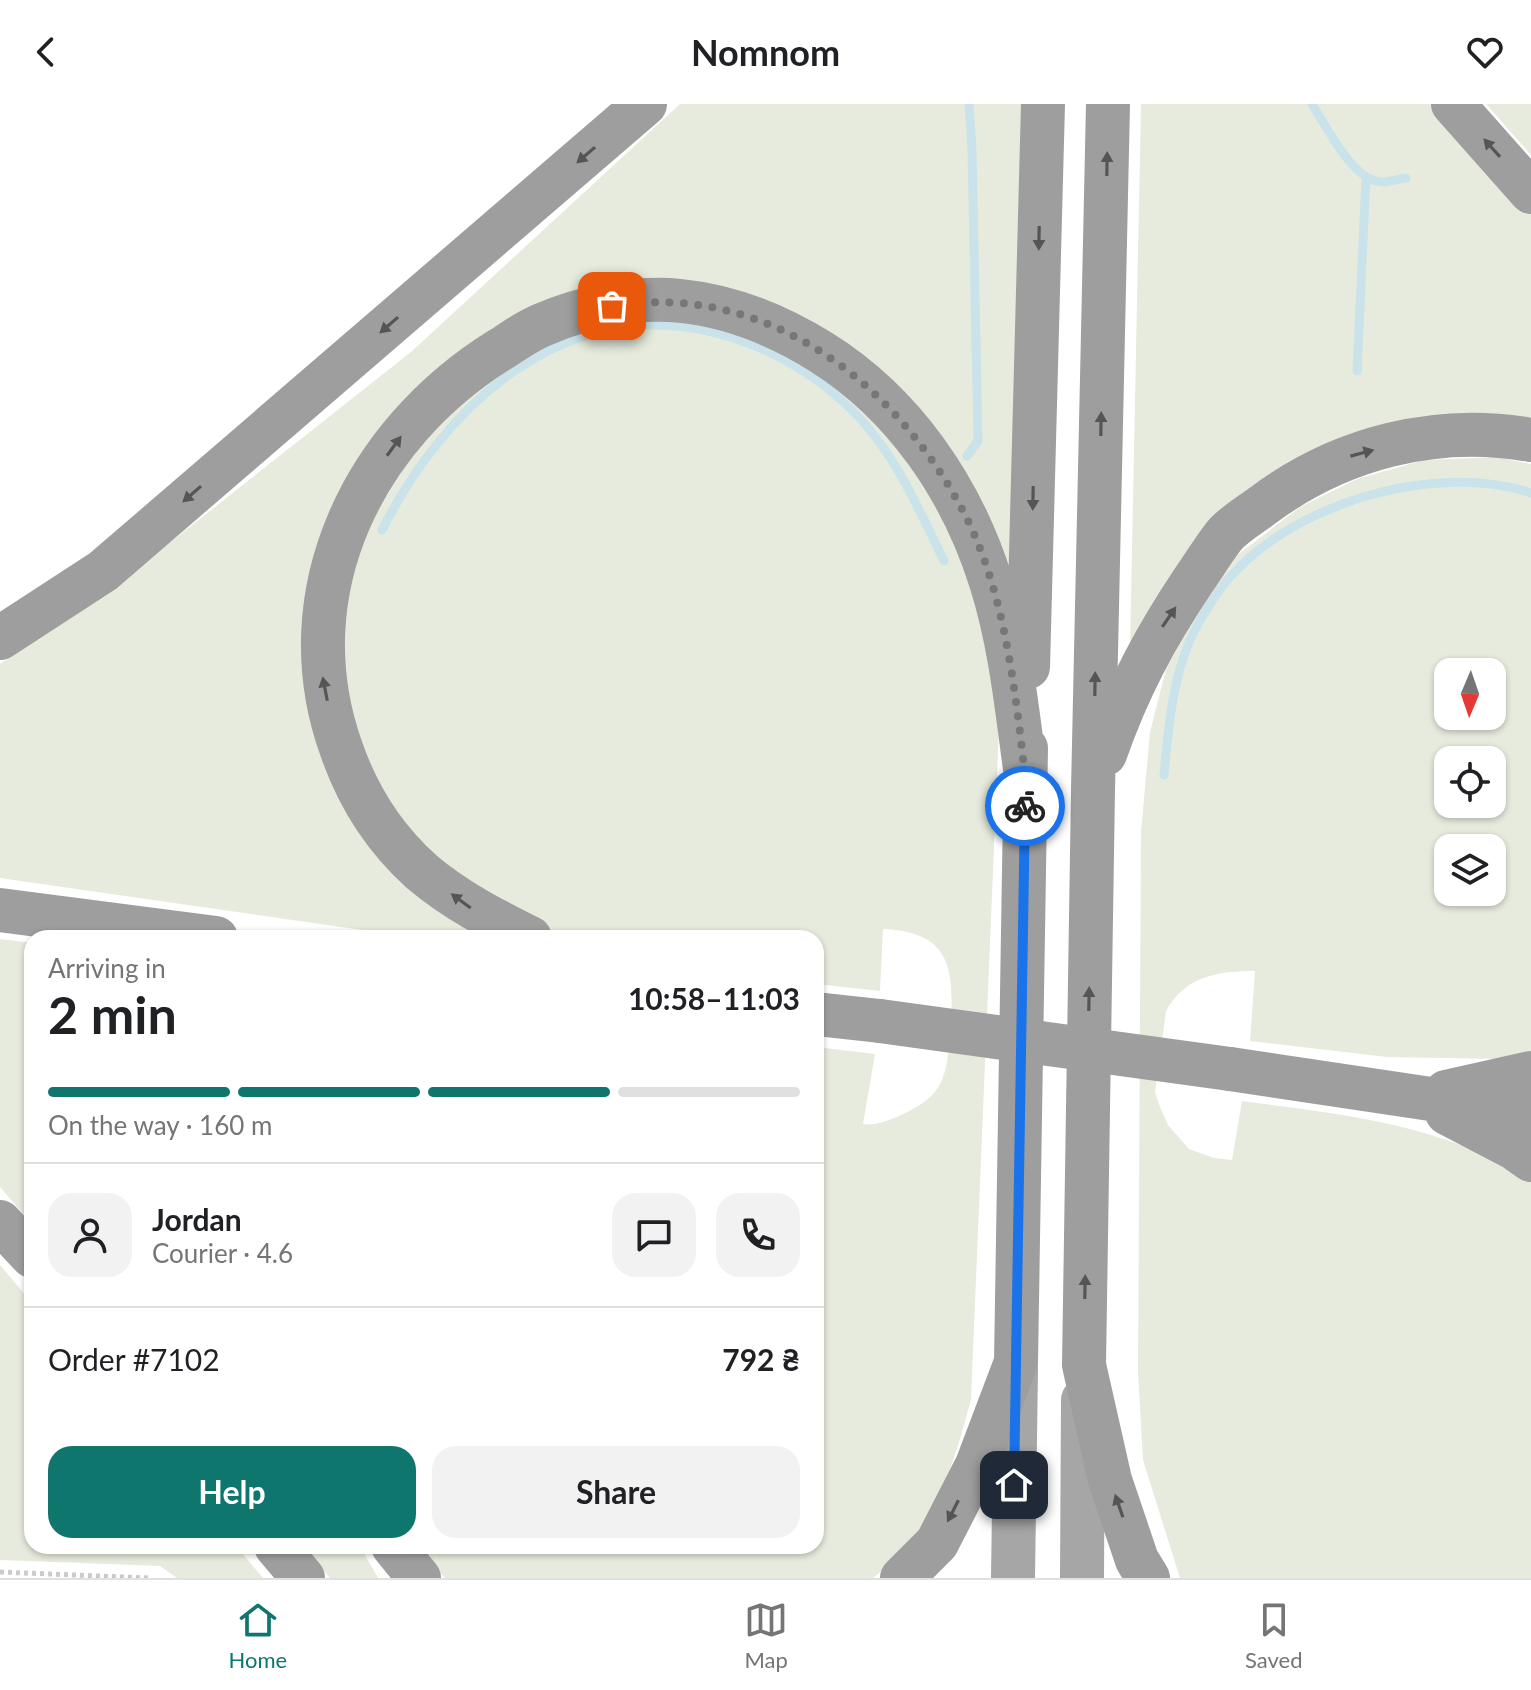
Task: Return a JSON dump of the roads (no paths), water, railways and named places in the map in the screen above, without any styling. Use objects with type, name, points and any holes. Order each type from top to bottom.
[{"type":"highway","points":[[0,638],[103,571],[645,104]]},
{"type":"highway","points":[[902,1578],[937,1543],[977,1465],[1016,1362],[1026,776],[1043,104]]},
{"type":"highway","points":[[1108,104],[1084,1365],[1110,1480],[1137,1560],[1148,1578]]},
{"type":"highway","points":[[1453,104],[1531,192]]},
{"type":"highway","points":[[514,930],[470,908],[421,871],[380,826],[353,782],[333,727],[322,677],[322,623],[333,562],[353,507],[412,421],[475,365],[539,326],[585,310],[639,301],[681,301],[737,312],[790,333],[848,369],[891,409],[931,457],[964,513],[991,581],[1008,644],[1026,776]]},
{"type":"highway","points":[[1093,790],[1123,704],[1157,634],[1225,534],[1284,490],[1349,456],[1420,437],[1496,434],[1531,440]]},
{"type":"highway","points":[[0,910],[154,930]]},
{"type":"highway","points":[[824,1015],[1230,1069],[1531,1114]]},
{"type":"highway","points":[[1420,1098],[1531,1073]]},
{"type":"highway","points":[[1420,1098],[1531,1160]]},
{"type":"highway","points":[[0,1222],[24,1248]]},
{"type":"highway","points":[[283,1554],[303,1578]]},
{"type":"highway","points":[[400,1554],[419,1578]]},
{"type":"main road","points":[[1013,1578],[1016,1362]]},
{"type":"main road","points":[[1082,1578],[1084,1365]]},
{"type":"waterway","points":[[967,456],[978,441],[969,104]]},
{"type":"waterway","points":[[1312,104],[1341,151],[1360,172],[1381,182],[1406,178]]},
{"type":"waterway","points":[[1357,371],[1366,177]]},
{"type":"waterway","points":[[382,530],[408,484],[439,441],[475,403],[515,371],[559,346],[607,330],[658,325],[713,332],[748,343],[796,366],[826,387],[858,416],[887,454],[944,561]]},
{"type":"waterway","points":[[1164,775],[1174,694],[1192,635],[1222,586],[1258,551],[1291,528],[1329,509],[1369,495],[1411,486],[1453,482],[1493,484],[1531,493]]}]
